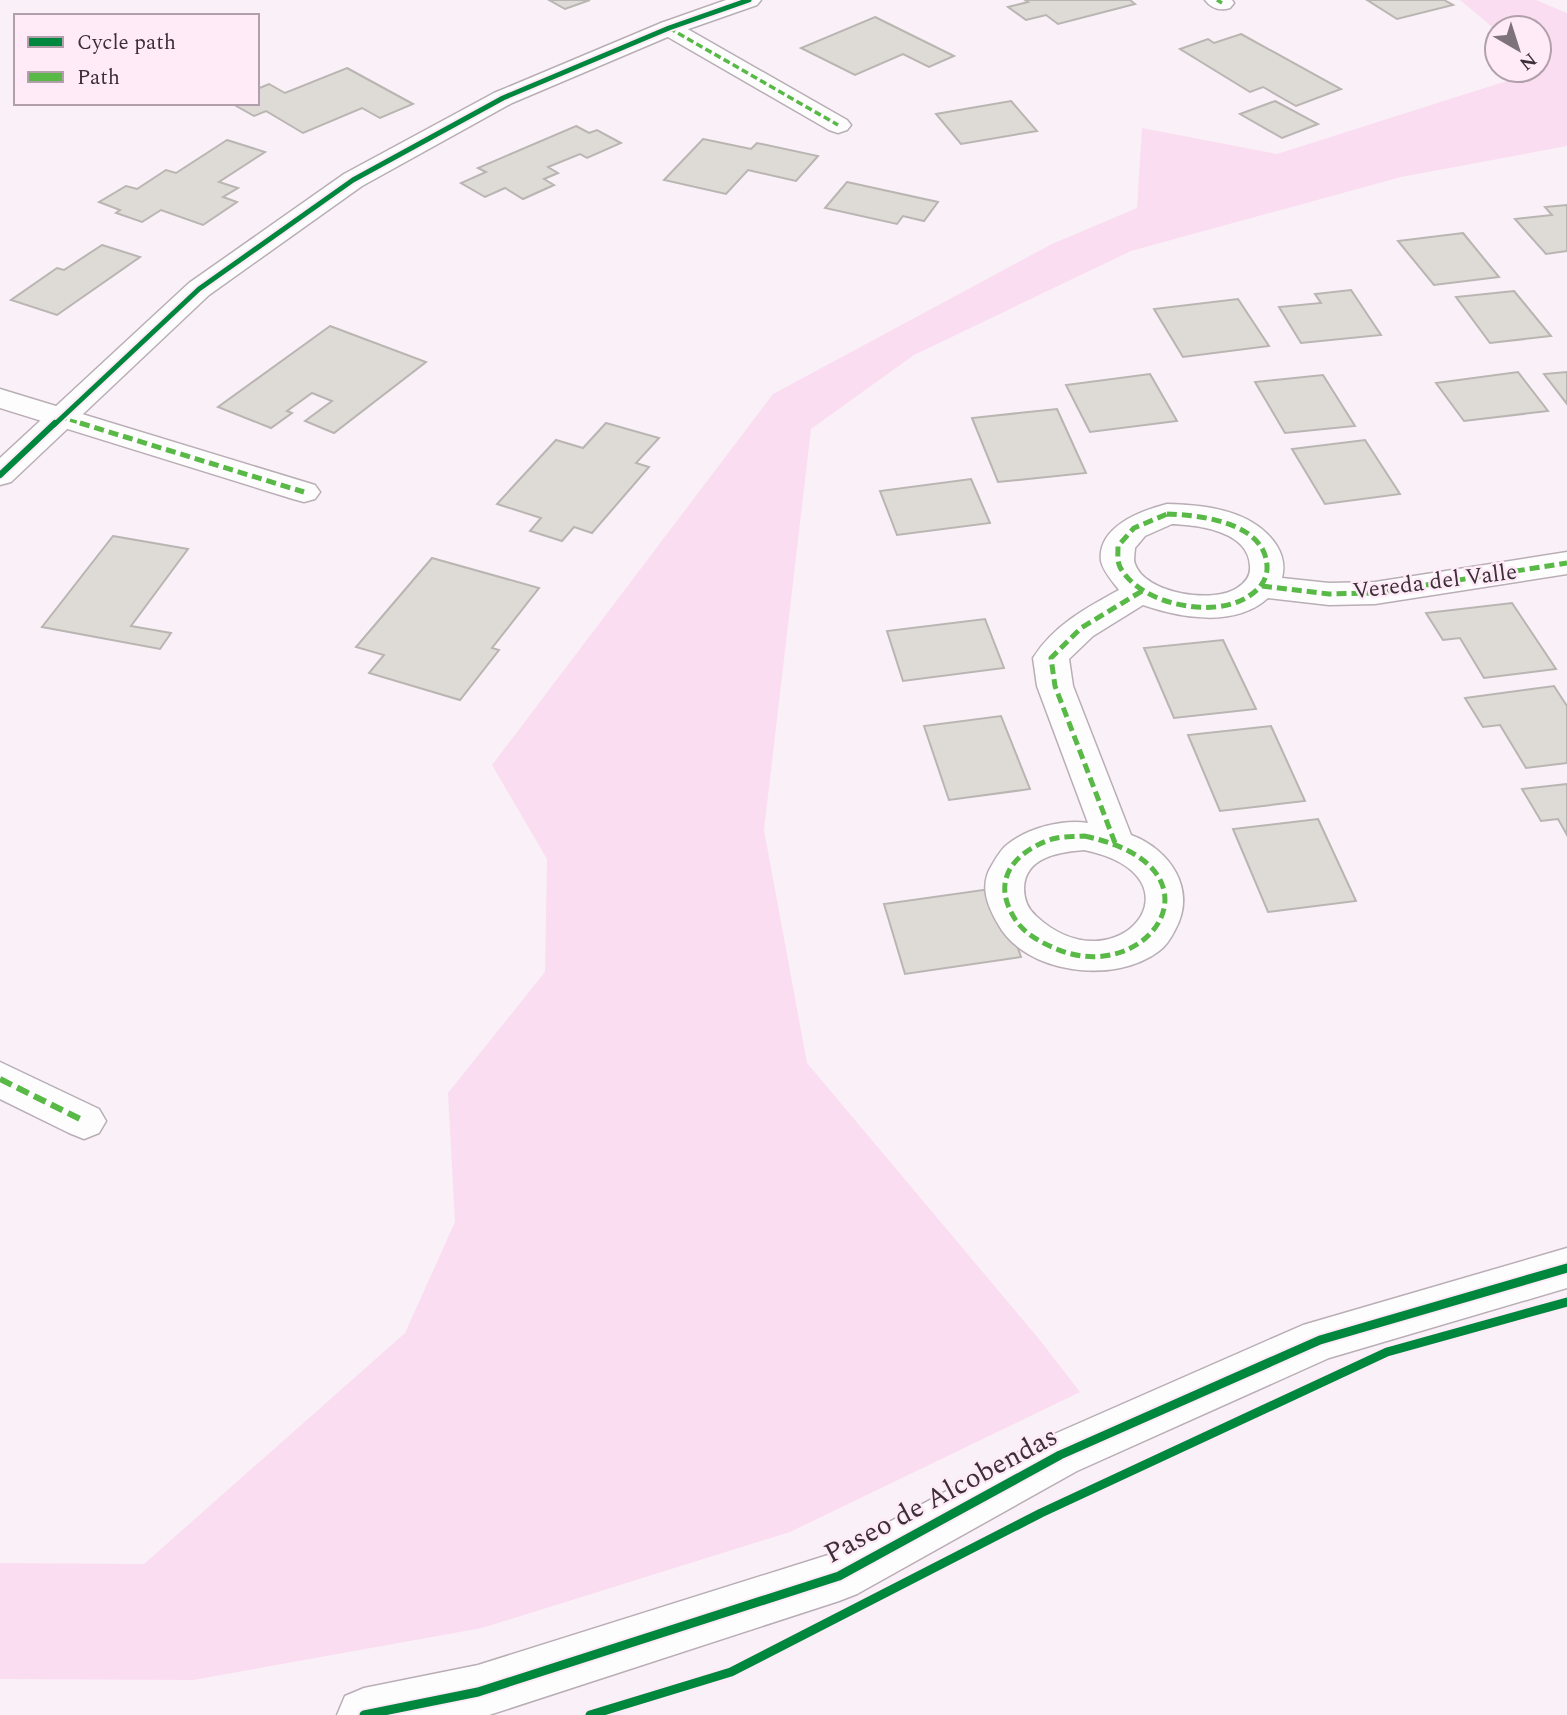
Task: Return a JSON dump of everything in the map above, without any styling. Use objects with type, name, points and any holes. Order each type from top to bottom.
[{"type":"street","points":[[0,475],[199,289],[353,180],[503,98],[669,28],[748,0]]},
{"type":"street","points":[[669,28],[838,125]]},
{"type":"street","points":[[0,398],[304,492]]},
{"type":"street","points":[[1167,514],[1196,514],[1225,521],[1248,533],[1264,550],[1268,569],[1262,586],[1244,600],[1218,608],[1188,607],[1158,600],[1142,591],[1135,587],[1120,569],[1116,551],[1125,534],[1142,521],[1167,514]]},
{"type":"street","name":"Vereda del Valle","points":[[1262,586],[1329,594],[1375,593],[1567,563]]},
{"type":"street","points":[[1115,842],[1055,685],[1051,658],[1083,624],[1142,591]]},
{"type":"street","points":[[0,1079],[84,1121]]},
{"type":"street","name":"Paseo de Alcobendas","points":[[364,1715],[478,1692],[839,1576],[1060,1455],[1320,1340],[1567,1268]]},
{"type":"shaded area","points":[[1460,0],[1536,0],[1567,13],[1567,146],[1401,177],[1131,251],[914,355],[811,429],[764,830],[807,1063],[1039,1339],[1080,1392],[790,1532],[482,1628],[193,1680],[0,1679],[0,1563],[144,1564],[405,1333],[455,1222],[448,1093],[545,972],[547,859],[492,765],[773,394],[1052,244],[1137,208],[1142,128],[1277,154],[1497,84],[1553,84],[1553,14],[1483,14],[1483,19]]},
{"type":"building","points":[[549,0],[590,0],[565,9]]},
{"type":"building","points":[[1025,0],[1130,0],[1135,4],[1058,24],[1046,15],[1026,20],[1008,7],[1028,2]]},
{"type":"building","points":[[1367,0],[1444,0],[1453,5],[1397,19]]},
{"type":"building","points":[[875,17],[954,56],[929,67],[903,54],[855,75],[801,48]]},
{"type":"building","points":[[1241,34],[1341,89],[1296,106],[1263,87],[1250,92],[1180,49],[1208,39],[1214,43]]},
{"type":"building","points":[[347,68],[413,104],[380,118],[362,108],[303,133],[266,111],[254,116],[235,105],[259,105],[259,88],[269,84],[285,93]]},
{"type":"building","points":[[1011,101],[1037,131],[961,144],[936,114]]},
{"type":"building","points":[[1275,101],[1318,124],[1282,138],[1240,114]]},
{"type":"building","points":[[576,126],[589,133],[597,130],[621,143],[587,158],[580,154],[548,167],[558,173],[544,179],[554,185],[523,199],[505,188],[485,197],[461,183],[486,172],[478,168]]},
{"type":"building","points":[[703,139],[751,149],[757,143],[818,156],[796,181],[748,170],[726,194],[664,180]]},
{"type":"building","points":[[227,140],[265,152],[219,182],[238,188],[223,197],[237,202],[203,225],[161,210],[142,222],[116,213],[120,210],[99,202],[126,186],[137,189],[166,170],[176,173]]},
{"type":"building","points":[[847,182],[938,202],[924,221],[903,216],[897,224],[825,208]]},
{"type":"building","points":[[1567,205],[1567,251],[1546,254],[1515,219],[1552,215],[1545,207]]},
{"type":"building","points":[[1463,233],[1499,277],[1434,285],[1398,241]]},
{"type":"building","points":[[102,245],[140,257],[57,315],[11,300],[57,268],[64,270]]},
{"type":"building","points":[[1351,290],[1381,335],[1301,343],[1279,307],[1321,303],[1315,294]]},
{"type":"building","points":[[1514,291],[1551,336],[1490,343],[1456,297]]},
{"type":"building","points":[[1238,299],[1269,346],[1183,357],[1154,309]]},
{"type":"building","points":[[330,326],[426,362],[334,433],[305,421],[332,401],[312,393],[287,411],[292,413],[271,428],[218,407]]},
{"type":"building","points":[[1518,372],[1548,411],[1464,421],[1436,383]]},
{"type":"building","points":[[1567,372],[1567,404],[1544,374]]},
{"type":"building","points":[[1150,374],[1177,421],[1090,432],[1066,385]]},
{"type":"building","points":[[1323,375],[1355,426],[1285,433],[1255,382]]},
{"type":"building","points":[[1057,409],[1086,473],[998,482],[972,418]]},
{"type":"building","points":[[606,423],[659,438],[636,463],[649,467],[592,533],[574,527],[562,541],[530,531],[541,518],[497,504],[556,440],[583,448]]},
{"type":"building","points":[[1365,440],[1400,494],[1325,504],[1292,449]]},
{"type":"building","points":[[971,479],[990,523],[897,535],[880,491]]},
{"type":"building","points":[[113,536],[188,549],[131,626],[171,633],[160,649],[42,627]]},
{"type":"building","points":[[432,558],[539,588],[492,648],[499,650],[460,700],[369,673],[384,655],[356,647]]},
{"type":"building","points":[[1512,603],[1556,669],[1484,678],[1460,638],[1443,640],[1426,613]]},
{"type":"building","points":[[985,619],[1004,668],[903,681],[887,631]]},
{"type":"building","points":[[1223,640],[1256,709],[1174,718],[1144,648]]},
{"type":"building","points":[[1554,686],[1567,706],[1567,763],[1526,768],[1500,725],[1483,727],[1465,698]]},
{"type":"building","points":[[1001,716],[1030,789],[949,800],[924,726]]},
{"type":"building","points":[[1271,726],[1305,801],[1220,811],[1188,735]]},
{"type":"building","points":[[1567,784],[1567,835],[1558,819],[1541,821],[1522,789]]},
{"type":"building","points":[[1318,819],[1356,901],[1268,912],[1233,829]]},
{"type":"building","points":[[997,888],[1021,957],[905,974],[884,904]]},
{"type":"marked path","points":[[1217,0],[1222,3]]},
{"type":"marked path","points":[[669,28],[838,125]]},
{"type":"marked path","points":[[60,417],[304,492]]},
{"type":"marked path","points":[[1167,514],[1206,517],[1240,529],[1260,546],[1264,553],[1267,572],[1262,584],[1240,601],[1209,607],[1178,605],[1151,595],[1130,581],[1118,564],[1118,546],[1134,528],[1167,514]]},
{"type":"marked path","points":[[1262,586],[1329,594],[1375,593],[1567,563]]},
{"type":"marked path","points":[[1115,843],[1055,686],[1051,658],[1081,628],[1142,591]]},
{"type":"marked path","points":[[1084,836],[1133,851],[1151,865],[1160,878],[1165,904],[1162,918],[1155,930],[1132,948],[1097,957],[1064,953],[1036,940],[1016,920],[1005,898],[1005,875],[1020,854],[1052,839],[1084,836]]},
{"type":"marked path","points":[[0,1079],[84,1121]]},
{"type":"cycle path","points":[[0,475],[199,289],[353,180],[503,98],[669,28],[749,0]]},
{"type":"cycle path","points":[[364,1715],[478,1692],[839,1576],[1060,1455],[1320,1340],[1567,1268]]},
{"type":"cycle path","points":[[590,1715],[731,1672],[1041,1513],[1387,1352],[1567,1302]]}]
